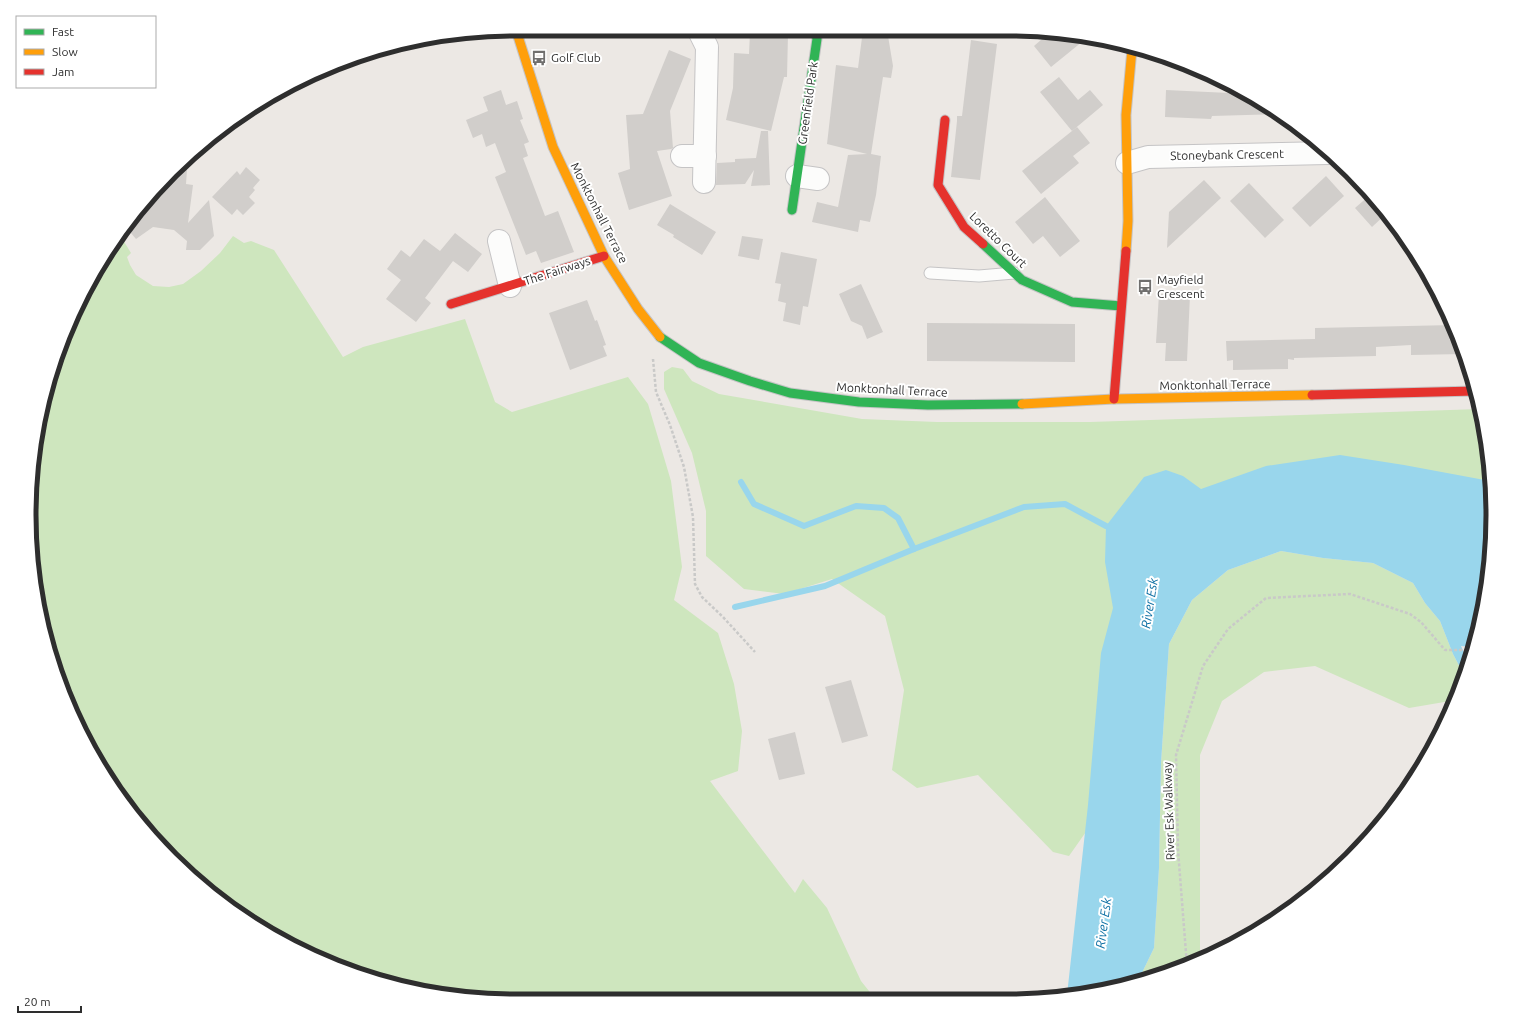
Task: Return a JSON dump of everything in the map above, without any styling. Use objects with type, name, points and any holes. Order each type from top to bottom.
[{"type":"main road","name":"Monktonhall Terrace","points":[[518,36],[553,147],[604,256],[638,309],[661,338],[699,363],[790,393],[859,402],[928,405],[995,405],[1114,399],[1470,391]]},
{"type":"main road","name":"Greenfield Park","points":[[792,210],[816,36]]},
{"type":"main road","points":[[1114,399],[1128,221],[1126,115],[1132,52]]},
{"type":"main road","name":"Loretto Court","points":[[945,120],[938,185],[964,227],[1022,280],[1072,302],[1121,306]]},
{"type":"main road","name":"The Fairways","points":[[451,304],[604,256]]},
{"type":"street","points":[[702,36],[707,47],[704,182]]},
{"type":"street","name":"Stoneybank Crescent","points":[[1127,163],[1148,157],[1321,153]]},
{"type":"street","points":[[682,156],[705,156]]},
{"type":"street","points":[[797,176],[818,179]]},
{"type":"street","name":"The Fairways","points":[[499,240],[510,286]]},
{"type":"lane","points":[[930,273],[979,276],[1014,273]]},
{"type":"path","points":[[661,338],[653,356],[656,392],[670,425],[684,467],[693,517],[695,584],[702,597],[723,617],[755,652]]},
{"type":"path","name":"River Esk Walkway","points":[[1186,959],[1178,850],[1176,755],[1203,666],[1228,629],[1266,598],[1350,594],[1410,614],[1421,622],[1444,650],[1467,650]]},
{"type":"green space","points":[[233,236],[244,243],[251,241],[274,250],[343,357],[363,347],[465,319],[495,402],[512,412],[628,377],[648,404],[671,481],[682,567],[674,600],[718,633],[734,684],[742,731],[738,771],[710,781],[795,893],[803,879],[827,908],[861,981],[871,994],[515,994],[452,990],[422,985],[361,969],[303,945],[275,930],[223,895],[176,854],[135,807],[100,754],[85,727],[61,669],[52,639],[40,578],[37,546],[36,515],[40,452],[52,391],[61,361],[85,303],[100,275],[123,240],[131,253],[127,257],[136,275],[153,286],[169,287],[183,284],[201,271],[220,253]]},
{"type":"green space","points":[[672,367],[683,369],[692,381],[719,394],[862,419],[937,422],[1090,422],[1474,409],[1482,452],[1485,480],[1476,479],[1210,504],[1102,809],[1069,856],[1053,852],[978,775],[917,788],[892,770],[904,690],[885,616],[832,579],[784,594],[744,589],[706,556],[706,511],[692,453],[664,389],[664,372]]},
{"type":"green space","points":[[1281,551],[1323,558],[1373,563],[1413,583],[1425,603],[1440,621],[1453,654],[1461,669],[1449,701],[1409,708],[1315,666],[1264,672],[1222,701],[1200,755],[1200,954],[1161,969],[1141,975],[1154,948],[1159,868],[1161,763],[1169,644],[1192,600],[1228,570]]},
{"type":"water","name":"River Esk","points":[[1340,455],[1485,480],[1486,515],[1482,578],[1477,608],[1468,647],[1461,646],[1465,655],[1461,669],[1453,654],[1440,621],[1425,603],[1413,583],[1373,563],[1323,558],[1281,551],[1228,570],[1192,600],[1169,644],[1161,763],[1159,868],[1154,948],[1141,975],[1100,985],[1068,990],[1088,805],[1101,653],[1113,608],[1105,562],[1106,526],[1144,477],[1166,470],[1183,476],[1201,489],[1266,466]]},
{"type":"building","points":[[750,36],[788,36],[787,77],[784,77],[771,131],[726,120],[733,88],[734,53],[749,54]]},
{"type":"building","points":[[862,36],[888,36],[893,66],[891,78],[883,77],[871,154],[881,156],[876,195],[870,222],[860,220],[858,232],[812,222],[817,202],[838,207],[848,155],[867,154],[827,144],[836,65],[858,68]]},
{"type":"building","points":[[1044,38],[1082,42],[1051,67],[1034,46]]},
{"type":"building","points":[[971,40],[997,44],[980,180],[951,177],[957,116],[962,116]]},
{"type":"building","points":[[669,50],[691,59],[670,111],[673,148],[657,151],[672,196],[629,210],[618,173],[630,169],[626,115],[643,114]]},
{"type":"building","points":[[1059,77],[1078,100],[1090,90],[1103,105],[1072,131],[1040,92]]},
{"type":"building","points":[[501,90],[506,105],[517,101],[523,119],[520,120],[529,142],[524,144],[528,156],[523,158],[545,216],[558,211],[574,252],[541,263],[536,251],[526,255],[495,177],[506,172],[495,143],[486,147],[482,134],[473,138],[466,120],[488,111],[483,97]]},
{"type":"building","points":[[1166,90],[1229,93],[1229,90],[1269,114],[1212,116],[1211,119],[1165,117]]},
{"type":"building","points":[[1077,127],[1090,143],[1073,156],[1079,163],[1041,194],[1022,171]]},
{"type":"building","points":[[761,131],[768,131],[770,185],[751,186],[754,170],[745,184],[716,185],[717,163],[735,162],[735,159],[756,158]]},
{"type":"building","points":[[187,166],[186,184],[193,185],[188,223],[209,200],[214,236],[200,250],[186,250],[187,241],[174,230],[153,227],[136,239],[129,231],[135,223],[155,199]]},
{"type":"building","points":[[246,167],[260,180],[253,188],[255,190],[249,197],[255,203],[243,215],[237,209],[232,215],[212,197],[237,171],[240,175]]},
{"type":"building","points":[[1326,176],[1344,196],[1310,227],[1292,208]]},
{"type":"building","points":[[1204,180],[1221,198],[1167,248],[1169,212]]},
{"type":"building","points":[[1249,183],[1284,220],[1265,238],[1230,201]]},
{"type":"building","points":[[1045,197],[1080,241],[1060,257],[1043,236],[1033,244],[1015,222]]},
{"type":"building","points":[[1366,198],[1382,217],[1372,227],[1355,208]]},
{"type":"building","points":[[670,204],[716,232],[702,255],[657,225]]},
{"type":"building","points":[[455,233],[482,254],[468,272],[453,261],[425,298],[431,303],[416,322],[386,299],[401,280],[387,269],[401,250],[410,257],[424,239],[440,251]]},
{"type":"building","points":[[742,236],[763,239],[759,260],[738,256]]},
{"type":"building","points":[[781,252],[817,259],[808,307],[803,306],[800,325],[783,321],[786,303],[778,301],[781,284],[775,283]]},
{"type":"building","points":[[861,284],[883,332],[867,339],[862,326],[851,321],[839,294]]},
{"type":"building","points":[[1159,294],[1190,295],[1187,361],[1165,361],[1166,343],[1156,343]]},
{"type":"building","points":[[587,300],[595,321],[597,320],[606,345],[603,346],[607,356],[570,370],[549,313]]},
{"type":"building","points":[[927,323],[1075,324],[1075,362],[927,361]]},
{"type":"building","points":[[1447,325],[1458,354],[1411,355],[1411,345],[1376,347],[1376,356],[1294,358],[1294,360],[1288,359],[1288,369],[1233,370],[1233,360],[1227,361],[1226,341],[1315,339],[1315,328]]},
{"type":"building","points":[[851,680],[868,736],[842,743],[825,687]]},
{"type":"building","points":[[795,732],[805,774],[779,780],[768,739]]},
{"type":"waterway","points":[[741,482],[754,504],[804,526],[856,506],[884,508],[898,518],[914,549]]},
{"type":"waterway","points":[[735,607],[825,586],[914,549],[1024,507],[1065,504],[1106,526]]},
{"type":"traffic: fast","points":[[792,210],[816,36]]},
{"type":"traffic: fast","points":[[983,244],[1022,280],[1072,302],[1121,306]]},
{"type":"traffic: fast","points":[[660,337],[699,363],[790,393],[859,402],[928,405],[1022,404]]},
{"type":"traffic: slow","points":[[518,36],[553,147],[604,256],[638,309],[660,337]]},
{"type":"traffic: slow","points":[[1126,251],[1128,221],[1126,115],[1132,52]]},
{"type":"traffic: slow","points":[[1022,404],[1114,399],[1312,395]]},
{"type":"traffic: jam","points":[[945,120],[938,185],[964,227],[983,244]]},
{"type":"traffic: jam","points":[[1114,399],[1126,251]]},
{"type":"traffic: jam","points":[[451,304],[604,256]]},
{"type":"traffic: jam","points":[[1312,395],[1470,391]]},
{"type":"place","name":"Golf Club","points":[[539,58]]},
{"type":"place","name":"Mayfield Crescent","points":[[1145,287]]}]
